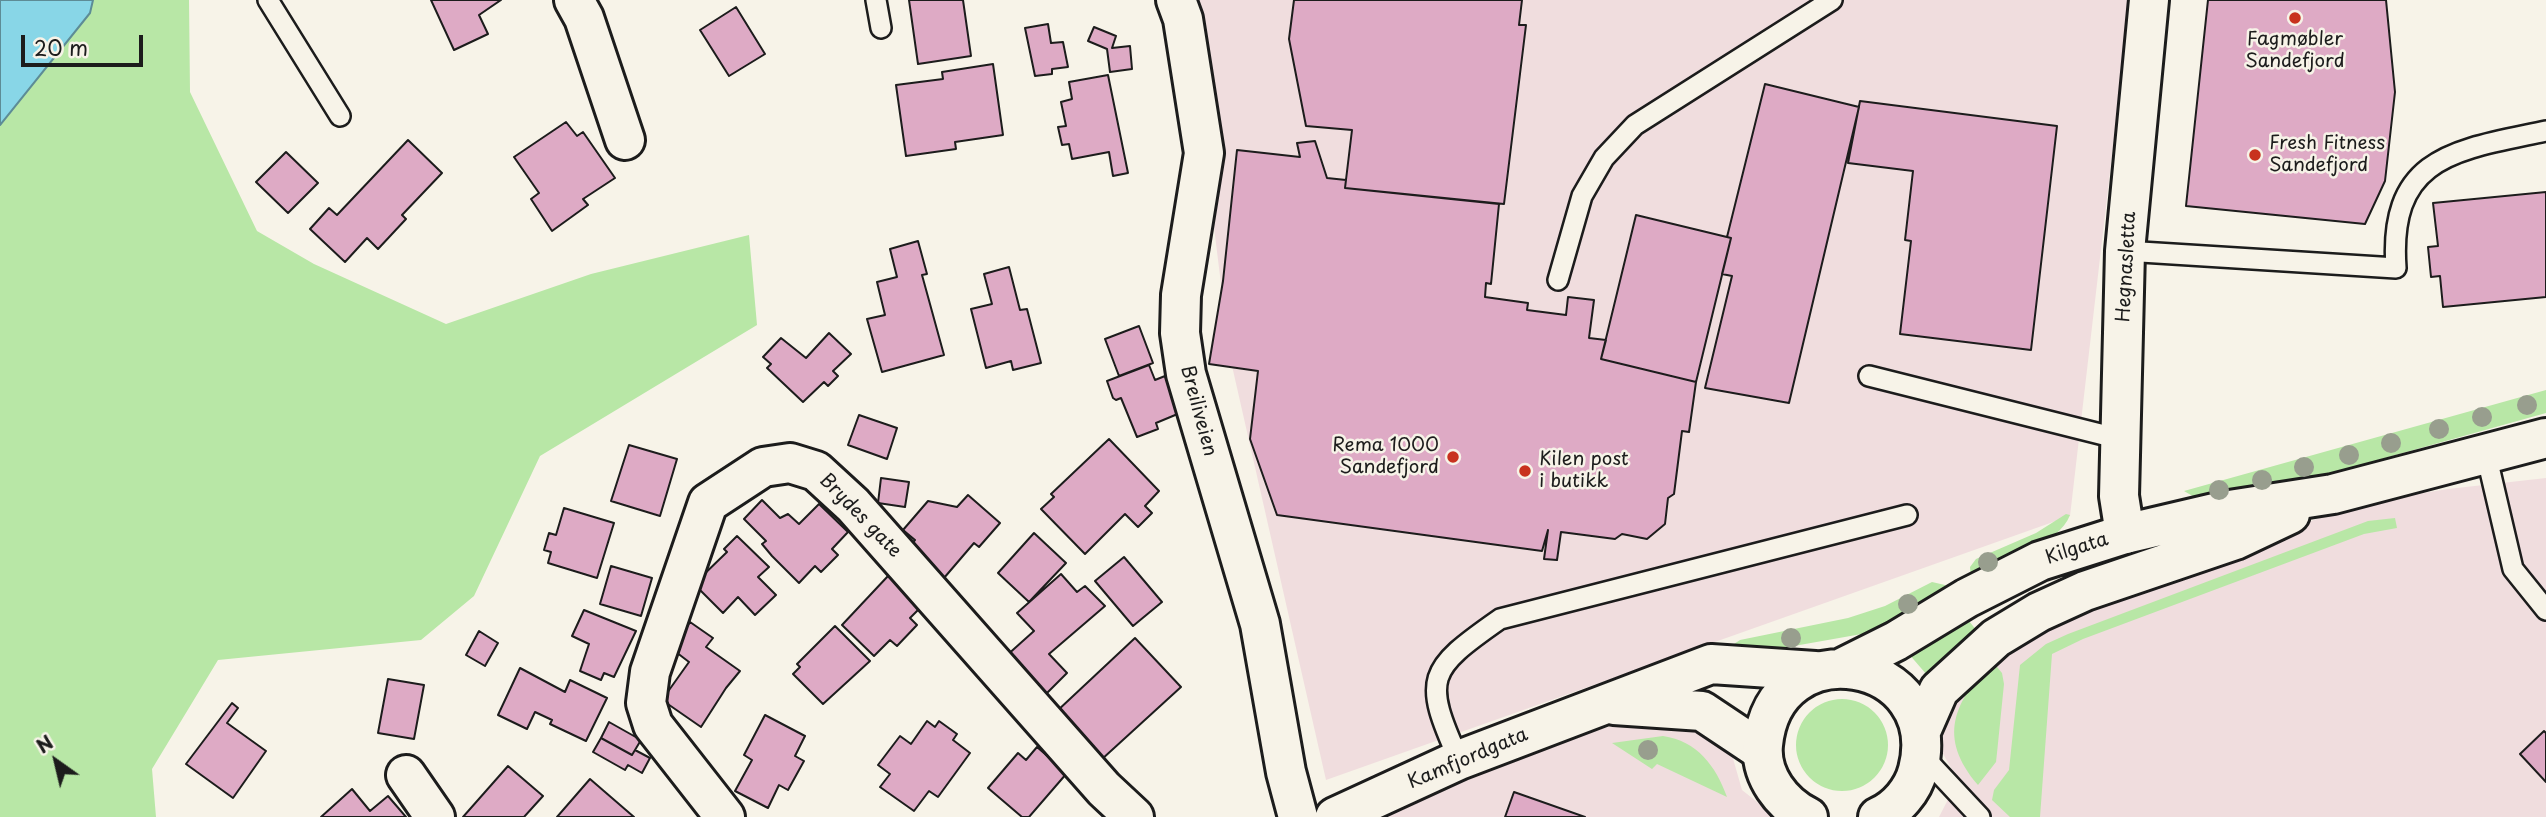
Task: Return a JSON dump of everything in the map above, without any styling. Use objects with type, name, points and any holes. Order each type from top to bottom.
[{"type":"street","points":[[575,0],[584,18],[625,141]]},
{"type":"street","name":"Hegnasletta","points":[[2125,534],[2119,496],[2125,250],[2149,0]]},
{"type":"street","name":"Breiliveien","points":[[1181,6],[1204,153],[1181,295],[1180,333],[1186,374],[1260,624],[1286,772],[1298,817]]},
{"type":"street","name":"Kilgata","points":[[1762,751],[1764,729],[1772,709],[1790,686],[1896,641],[1967,598],[2040,561],[2125,534],[2223,511],[2333,494],[2542,440]]},
{"type":"street","name":"Brydes gate","points":[[725,817],[653,725],[646,703],[650,672],[708,503],[763,467],[790,463],[816,471],[853,505],[1104,789],[1134,817]]},
{"type":"street","name":"Kilgata","points":[[1882,816],[1902,799],[1915,779],[1921,743],[1939,690],[1996,638],[2039,612],[2085,592],[2235,540],[2333,494]]},
{"type":"street","name":"Kamfjordgata","points":[[1335,817],[1459,760],[1711,664],[1872,672],[1897,688],[1912,707],[1921,743]]},
{"type":"street","name":"Kamfjordgata","points":[[1601,704],[1702,711],[1762,751]]},
{"type":"street","points":[[1762,751],[1770,804],[1808,817]]},
{"type":"street","points":[[406,775],[435,817]]},
{"type":"lane","points":[[268,0],[340,116]]},
{"type":"lane","points":[[876,0],[881,28]]},
{"type":"lane","points":[[1558,280],[1582,196],[1604,158],[1635,125],[1832,0]]},
{"type":"lane","points":[[2125,250],[2396,268],[2397,219],[2409,189],[2428,168],[2455,151],[2546,131]]},
{"type":"lane","points":[[1868,376],[2120,439]]},
{"type":"lane","points":[[2486,454],[2513,569],[2546,610]]},
{"type":"lane","points":[[1459,760],[1434,695],[1440,672],[1457,650],[1500,619],[1907,515]]},
{"type":"lane","points":[[1921,743],[1980,817]]},
{"type":"shaded area","points":[[1186,0],[2130,0],[2070,516],[1326,780],[1230,357]]},
{"type":"shaded area","points":[[2546,478],[2546,817],[1939,817],[1958,780],[1938,745],[1940,713],[1971,670],[2041,626],[2355,504],[2448,489]]},
{"type":"shaded area","points":[[1668,717],[1718,736],[1732,755],[1742,790],[1776,817],[1371,817],[1586,733],[1638,719]]},
{"type":"green space","points":[[0,0],[189,0],[190,92],[257,231],[314,264],[446,324],[591,274],[749,235],[757,325],[540,456],[474,596],[421,640],[218,660],[152,769],[156,817],[0,817]]},
{"type":"green space","points":[[2546,390],[2546,413],[2281,487],[2196,498],[2184,491]]},
{"type":"green space","points":[[2066,514],[2070,515],[2064,526],[2041,544],[1971,578],[1970,567],[1976,559],[2036,533]]},
{"type":"green space","points":[[2395,518],[2397,528],[2364,534],[2083,639],[2052,654],[2040,817],[2010,817],[1992,800],[1994,790],[2009,770],[2020,665],[2046,644],[2368,521]]},
{"type":"green space","points":[[1932,582],[1945,585],[1949,592],[1873,632],[1777,649],[1728,648],[1740,640],[1848,618],[1885,606]]},
{"type":"green space","points":[[1965,616],[1977,631],[1927,675],[1908,653]]},
{"type":"green space","points":[[1992,661],[2002,673],[2004,684],[1996,762],[1978,785],[1965,768],[1958,751],[1954,736],[1955,721],[1968,691]]},
{"type":"green space","points":[[1842,699],[1859,703],[1874,713],[1884,728],[1888,745],[1884,762],[1874,777],[1859,787],[1842,791],[1825,787],[1810,777],[1800,762],[1796,745],[1800,728],[1810,713],[1825,703]]},
{"type":"green space","points":[[1663,736],[1686,743],[1704,757],[1717,775],[1727,797],[1657,764],[1652,769],[1612,743]]},
{"type":"water","points":[[0,0],[93,0],[90,13],[0,125]]},
{"type":"building","points":[[431,0],[501,0],[479,15],[488,34],[454,50]]},
{"type":"building","points":[[909,0],[963,0],[971,56],[918,64]]},
{"type":"building","points":[[1294,0],[1522,0],[1519,25],[1526,25],[1504,204],[1345,188],[1352,130],[1306,126],[1289,39]]},
{"type":"building","points":[[2208,0],[2386,0],[2395,92],[2385,181],[2365,224],[2186,206]]},
{"type":"building","points":[[736,7],[765,54],[729,76],[700,30]]},
{"type":"building","points":[[1048,24],[1051,43],[1063,42],[1068,67],[1052,69],[1052,74],[1035,76],[1025,28]]},
{"type":"building","points":[[1094,27],[1116,36],[1112,48],[1130,46],[1132,69],[1110,72],[1107,49],[1088,41]]},
{"type":"building","points":[[993,64],[1003,135],[955,142],[956,149],[906,156],[896,85],[943,79],[942,72]]},
{"type":"building","points":[[1108,75],[1128,173],[1113,176],[1109,152],[1072,159],[1069,144],[1062,145],[1058,127],[1066,126],[1061,102],[1072,99],[1069,82]]},
{"type":"building","points":[[1765,84],[1859,107],[1789,403],[1705,388],[1732,276],[1722,274],[1731,238],[1727,237]]},
{"type":"building","points":[[1860,101],[2057,126],[2031,350],[1900,334],[1911,241],[1905,240],[1913,171],[1848,163]]},
{"type":"building","points":[[566,122],[577,136],[583,132],[615,178],[583,199],[588,205],[552,231],[531,199],[539,193],[514,157]]},
{"type":"building","points":[[408,140],[442,173],[402,215],[406,219],[378,249],[367,238],[345,262],[310,229],[329,208],[337,215]]},
{"type":"building","points":[[1315,141],[1327,178],[1346,180],[1345,188],[1499,204],[1491,284],[1486,283],[1485,297],[1528,303],[1527,310],[1566,315],[1568,297],[1594,300],[1589,338],[1606,340],[1601,359],[1696,382],[1689,432],[1682,431],[1674,494],[1668,498],[1665,524],[1647,539],[1622,534],[1615,539],[1561,532],[1557,560],[1544,559],[1548,530],[1542,551],[1277,515],[1250,439],[1258,371],[1209,364],[1223,281],[1237,150],[1300,157],[1297,143]]},
{"type":"building","points":[[286,152],[318,183],[288,213],[256,182]]},
{"type":"building","points":[[2546,192],[2546,297],[2443,307],[2440,276],[2431,277],[2428,247],[2438,246],[2433,203]]},
{"type":"building","points":[[1636,215],[1731,238],[1696,382],[1601,359]]},
{"type":"building","points":[[918,241],[927,274],[922,275],[944,355],[882,372],[867,319],[885,315],[877,282],[897,277],[890,249]]},
{"type":"building","points":[[1009,267],[1020,310],[1027,309],[1041,363],[1013,370],[1011,361],[986,368],[971,309],[992,304],[984,274]]},
{"type":"building","points":[[1139,326],[1153,363],[1119,376],[1105,339]]},
{"type":"building","points":[[829,333],[851,354],[833,371],[838,376],[828,386],[824,382],[803,402],[767,368],[771,364],[763,357],[781,338],[806,358]]},
{"type":"building","points":[[1149,365],[1155,380],[1165,376],[1180,413],[1156,423],[1158,429],[1137,437],[1121,398],[1113,398],[1107,381]]},
{"type":"building","points":[[859,415],[897,428],[887,459],[848,445]]},
{"type":"building","points":[[1109,439],[1159,491],[1145,506],[1152,513],[1138,527],[1125,514],[1085,554],[1041,509],[1054,497],[1051,494]]},
{"type":"building","points":[[629,445],[677,459],[660,516],[611,501]]},
{"type":"building","points":[[881,478],[909,482],[905,507],[878,503]]},
{"type":"building","points":[[968,495],[1000,523],[979,547],[974,543],[944,578],[909,547],[915,540],[903,530],[928,501],[957,507]]},
{"type":"building","points":[[762,500],[780,518],[788,514],[799,524],[819,504],[848,532],[832,549],[838,555],[821,572],[815,566],[799,583],[772,556],[762,544],[766,541],[744,519]]},
{"type":"building","points":[[564,508],[614,523],[597,578],[548,563],[551,552],[544,550],[549,533],[556,535]]},
{"type":"building","points":[[1034,533],[1066,563],[1029,602],[998,573]]},
{"type":"building","points":[[737,536],[769,567],[758,577],[776,595],[755,615],[738,597],[723,613],[694,584],[727,552],[724,549]]},
{"type":"building","points":[[1124,557],[1162,602],[1133,626],[1095,581]]},
{"type":"building","points":[[611,566],[652,578],[641,616],[600,604]]},
{"type":"building","points":[[1061,574],[1077,592],[1085,586],[1105,606],[1049,654],[1067,673],[1044,696],[1005,657],[1034,631],[1017,613]]},
{"type":"building","points":[[888,576],[921,607],[910,618],[917,625],[897,646],[890,640],[874,656],[842,625]]},
{"type":"building","points":[[584,610],[636,631],[614,677],[604,673],[601,680],[580,671],[589,644],[572,636]]},
{"type":"building","points":[[690,622],[713,638],[706,647],[740,671],[701,727],[662,700],[689,662],[672,649]]},
{"type":"building","points":[[835,626],[870,661],[823,704],[793,674],[800,667],[797,664]]},
{"type":"building","points":[[479,631],[498,643],[485,666],[466,655]]},
{"type":"building","points":[[1135,638],[1181,687],[1101,760],[1056,712]]},
{"type":"building","points":[[520,668],[565,692],[570,680],[607,698],[586,741],[550,724],[552,720],[535,712],[527,729],[498,715]]},
{"type":"building","points":[[388,679],[424,685],[414,739],[378,733]]},
{"type":"building","points":[[232,703],[238,708],[227,723],[266,751],[233,798],[186,764]]},
{"type":"building","points":[[765,715],[805,736],[795,756],[804,761],[788,790],[779,785],[768,808],[735,791],[752,760],[744,755]]},
{"type":"building","points":[[927,721],[935,727],[939,721],[957,734],[953,740],[970,753],[938,797],[929,791],[914,811],[880,787],[890,774],[878,765],[900,736],[911,744]]},
{"type":"building","points":[[609,722],[641,740],[632,755],[601,738]]},
{"type":"building","points":[[2544,731],[2546,733],[2546,782],[2520,754]]},
{"type":"building","points":[[601,738],[632,755],[635,750],[650,758],[642,773],[628,765],[625,770],[593,752]]},
{"type":"building","points":[[1037,747],[1067,773],[1029,817],[1022,817],[988,788],[1018,753],[1026,760]]},
{"type":"building","points":[[508,766],[543,796],[524,817],[463,817]]},
{"type":"building","points":[[590,779],[634,817],[557,817]]},
{"type":"building","points":[[352,789],[370,811],[388,796],[406,817],[321,817]]},
{"type":"building","points":[[1514,792],[1585,817],[1505,817]]},
{"type":"place","name":"Fagmøbler Sandefjord","points":[[2295,18]]},
{"type":"place","name":"Fresh Fitness Sandefjord","points":[[2255,155]]},
{"type":"place","name":"Rema 1000 Sandefjord","points":[[1453,457]]},
{"type":"place","name":"Kilen post i butikk","points":[[1525,471]]}]
